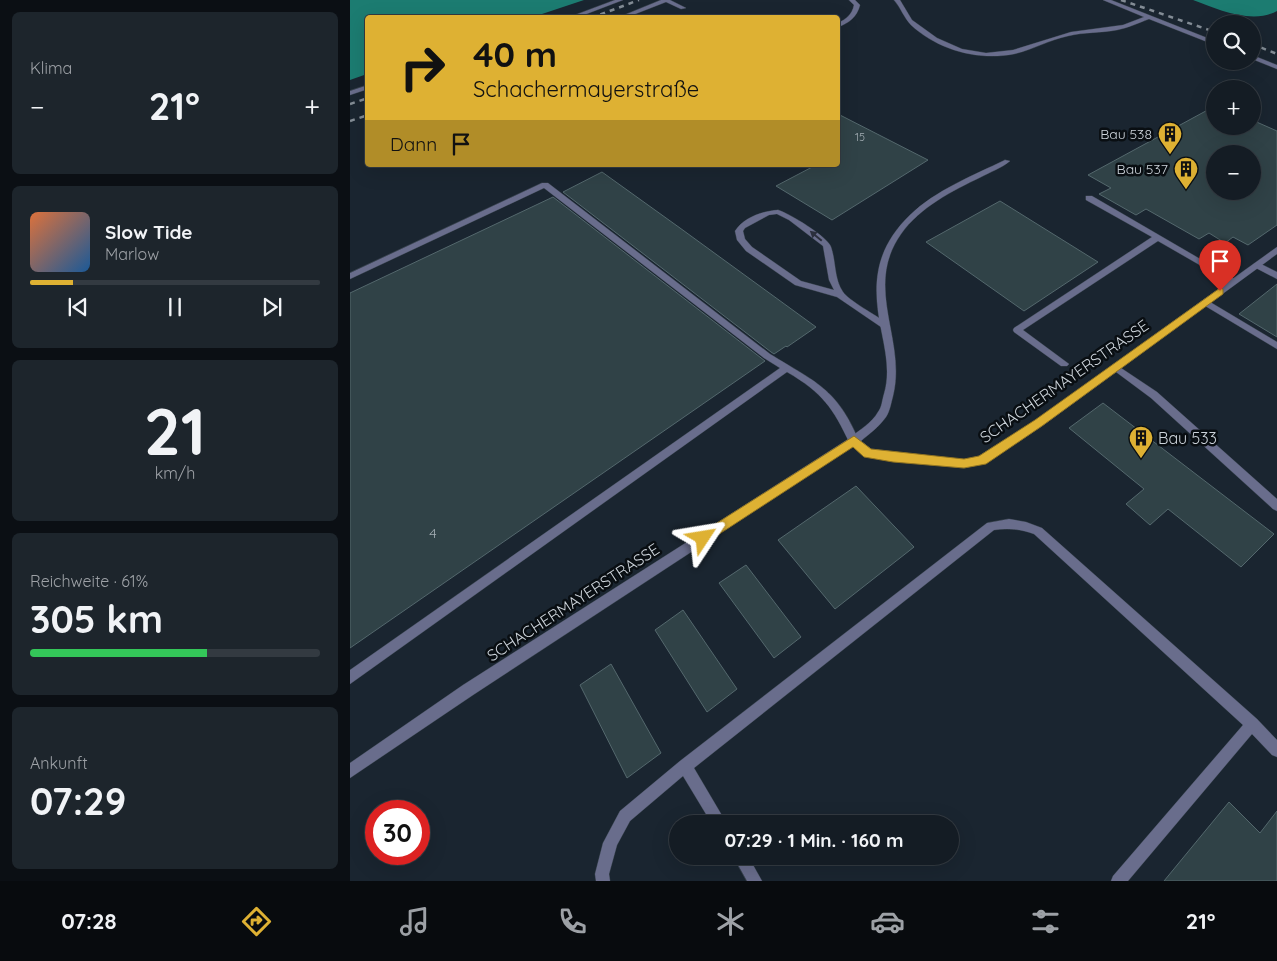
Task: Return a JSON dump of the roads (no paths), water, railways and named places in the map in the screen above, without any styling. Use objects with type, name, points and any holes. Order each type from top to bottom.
[{"type":"street","points":[[578,15],[620,0]]},
{"type":"street","points":[[628,15],[666,0],[684,8]]},
{"type":"street","points":[[840,24],[851,18],[856,12],[857,6],[852,0]]},
{"type":"street","points":[[897,0],[903,6],[908,20],[924,32],[958,49],[972,54],[986,55],[1014,52],[1069,34],[1124,27],[1149,17]]},
{"type":"street","points":[[1106,0],[1206,39]]},
{"type":"street","points":[[1261,61],[1277,67]]},
{"type":"street","points":[[350,93],[365,88]]},
{"type":"street","points":[[350,276],[545,185],[767,356],[805,378],[829,398],[846,421],[854,441],[882,414],[890,391],[892,360],[879,296],[881,272],[887,251],[898,233],[912,217],[929,204],[1007,161]]},
{"type":"street","points":[[1089,198],[1234,281]]},
{"type":"street","points":[[840,296],[832,280],[831,262],[827,245],[792,218],[778,212],[768,213],[742,226],[739,231],[741,240],[749,249],[798,283],[840,296],[884,325]]},
{"type":"street","points":[[1064,364],[1017,330],[1158,237]]},
{"type":"street","name":"SCHACHERMAYERSTRASSE","points":[[350,771],[477,685],[854,441],[868,453],[893,457],[964,464],[982,460],[1038,423],[1277,250]]},
{"type":"street","points":[[1256,265],[1277,276]]},
{"type":"street","points":[[1205,302],[1277,346]]},
{"type":"street","points":[[1115,367],[1154,395],[1277,506]]},
{"type":"street","points":[[350,678],[787,368]]},
{"type":"street","points":[[603,881],[602,874],[610,843],[625,816],[685,766],[991,526],[1005,522],[1022,525],[1038,531],[1252,724],[1277,750]]},
{"type":"street","points":[[1118,881],[1252,724]]},
{"type":"street","points":[[685,766],[715,815]]},
{"type":"street","points":[[745,865],[754,881]]},
{"type":"railway","points":[[599,15],[639,0]]},
{"type":"railway","points":[[1121,0],[1206,29]]},
{"type":"railway","points":[[1261,48],[1277,54]]},
{"type":"railway","points":[[350,104],[365,99]]},
{"type":"railway","points":[[350,121],[365,116]]},
{"type":"place","name":"Bau 538","points":[[1170,155]]},
{"type":"place","name":"Bau 537","points":[[1186,190]]},
{"type":"place","name":"Bau 533","points":[[1141,459]]}]
